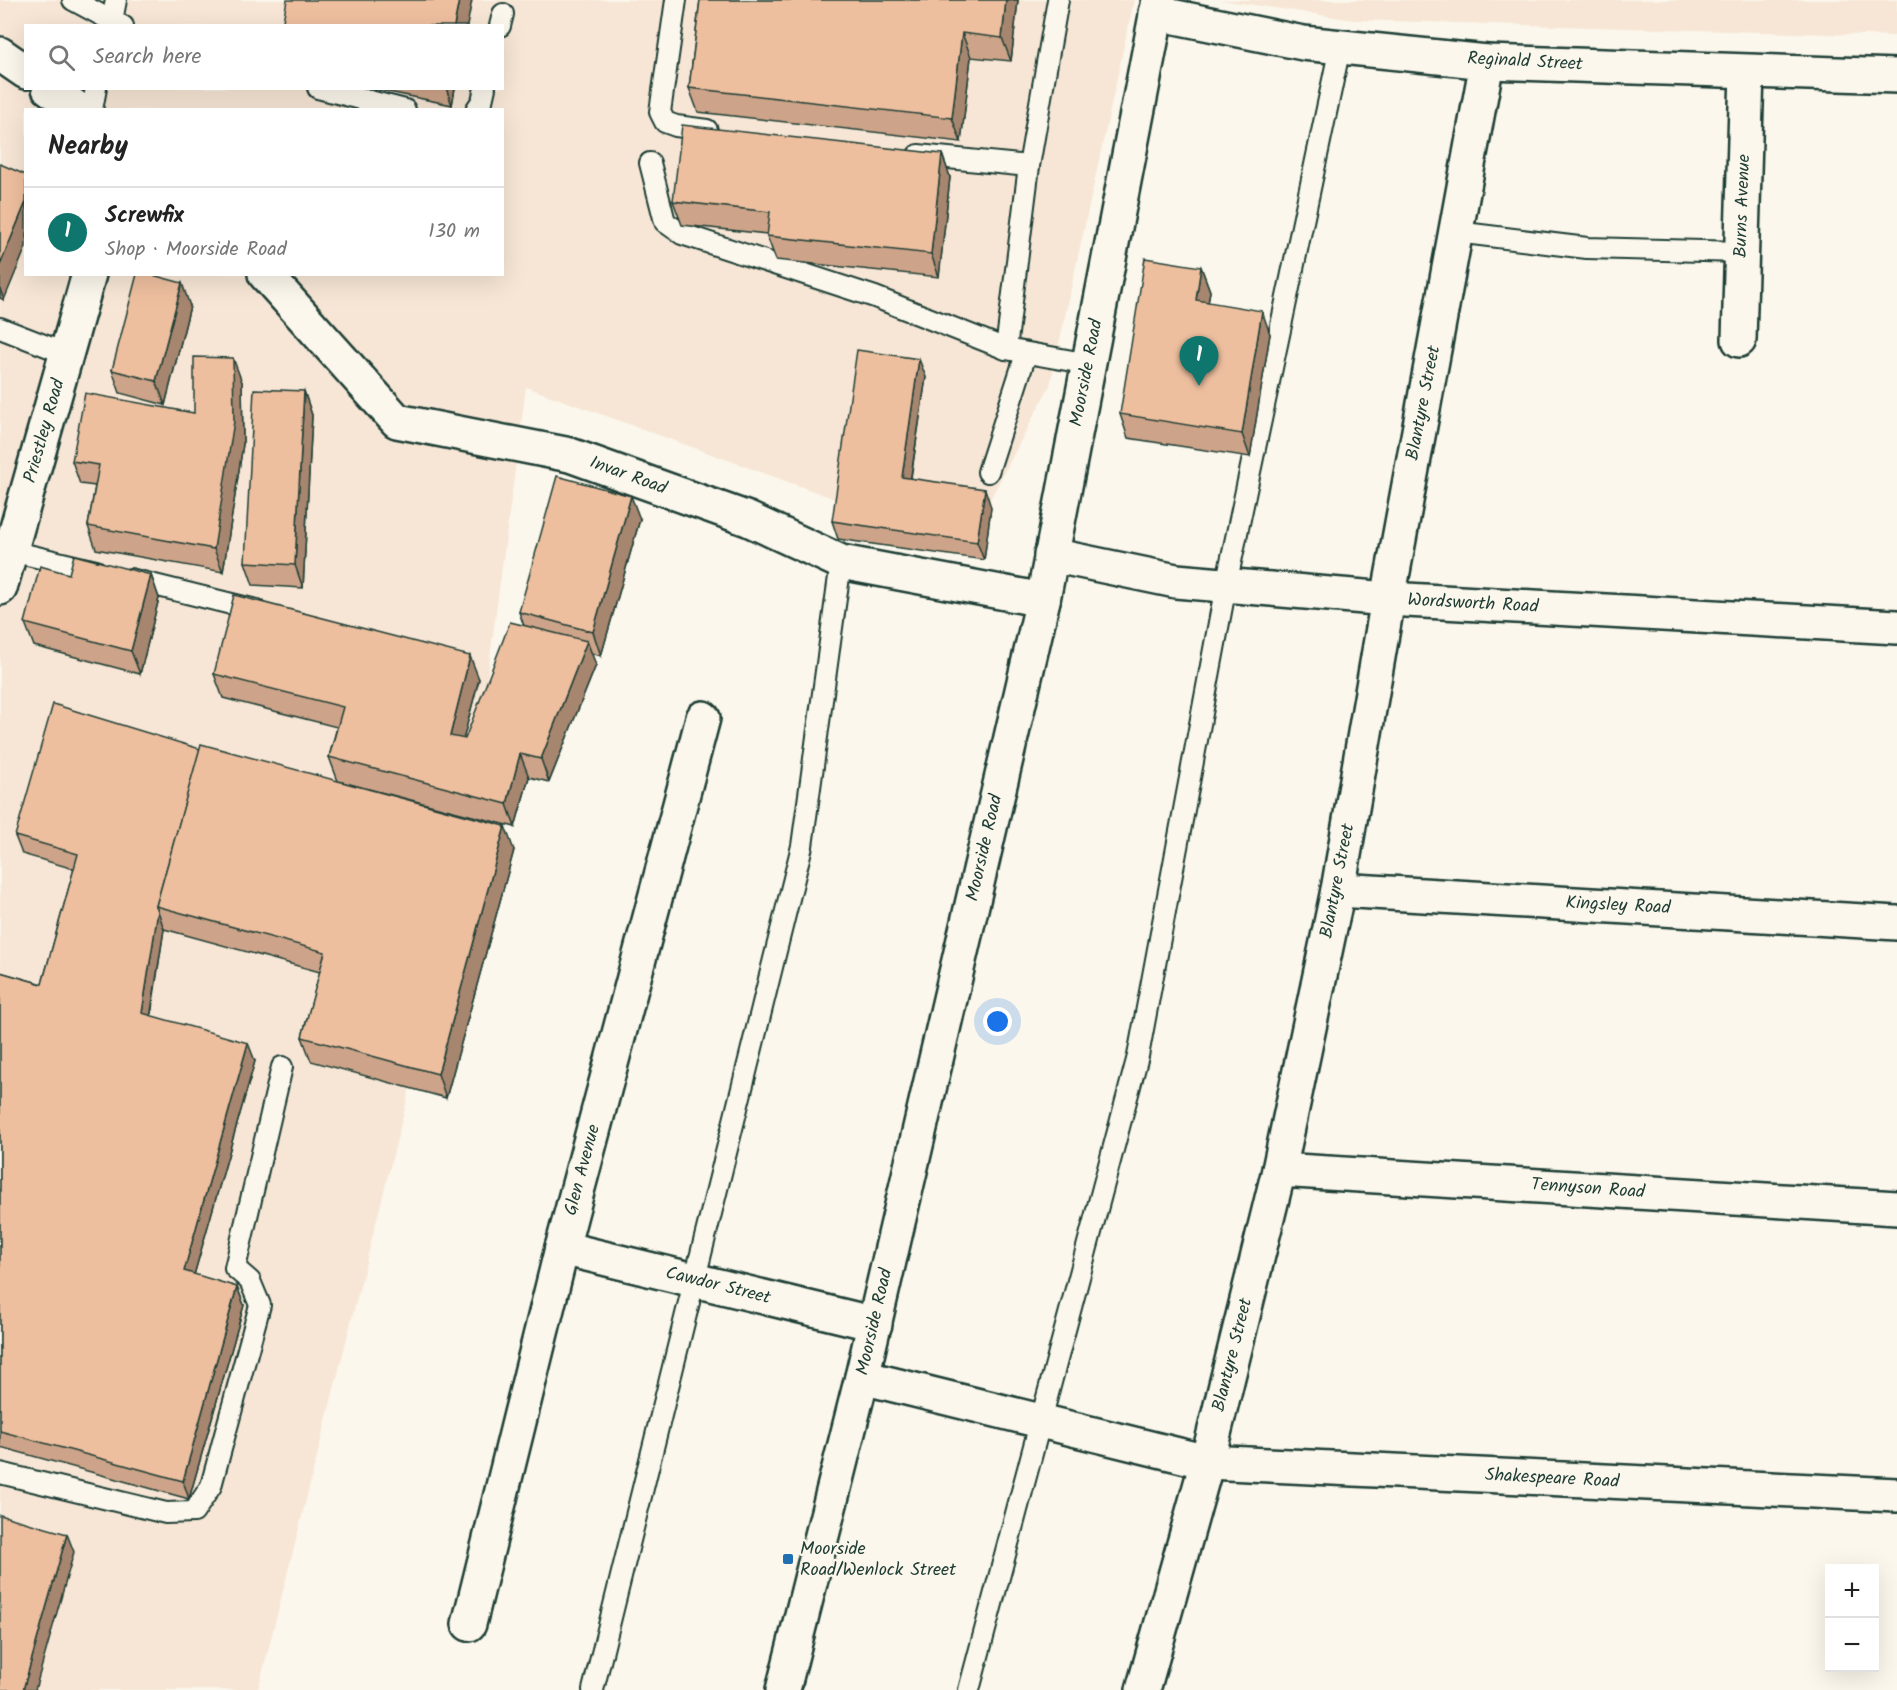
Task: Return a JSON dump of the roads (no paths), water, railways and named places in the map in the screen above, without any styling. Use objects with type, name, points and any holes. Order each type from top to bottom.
[{"type":"street","name":"Reginald Street","points":[[1158,6],[1303,43],[1487,62],[1897,76]]},
{"type":"street","name":"Moorside Road","points":[[783,1690],[875,1323],[1043,600],[1158,6]]},
{"type":"street","points":[[0,54],[24,71]]},
{"type":"street","name":"Blantyre Street","points":[[1143,1690],[1207,1462],[1279,1170],[1338,890],[1388,599],[1487,62]]},
{"type":"street","name":"Burns Avenue","points":[[1739,340],[1747,72]]},
{"type":"street","points":[[52,90],[75,108]]},
{"type":"street","name":"Priestley Road","points":[[0,588],[88,276]]},
{"type":"street","name":"Invar Road","points":[[267,276],[397,421],[570,455],[748,519],[841,562],[1043,600]]},
{"type":"street","name":"Wordsworth Road","points":[[1051,555],[1176,581],[1388,599],[1897,627]]},
{"type":"street","name":"Glen Avenue","points":[[469,1624],[562,1248],[703,718]]},
{"type":"street","name":"Kingsley Road","points":[[1338,890],[1897,923]]},
{"type":"street","name":"Tennyson Road","points":[[1279,1170],[1897,1208]]},
{"type":"street","name":"Cawdor Street","points":[[562,1248],[875,1323]]},
{"type":"street","name":"Shakespeare Road","points":[[862,1377],[1207,1462],[1897,1495]]},
{"type":"lane","points":[[73,0],[115,24],[116,0]]},
{"type":"lane","points":[[676,0],[660,112],[665,122],[676,126],[720,132]]},
{"type":"lane","points":[[1006,349],[1029,166],[1058,0]]},
{"type":"lane","points":[[969,1690],[1138,1056],[1226,585],[1340,47]]},
{"type":"lane","points":[[92,108],[96,90]]},
{"type":"lane","points":[[326,90],[397,108]]},
{"type":"lane","points":[[477,108],[485,90]]},
{"type":"lane","points":[[902,153],[1029,166]]},
{"type":"lane","points":[[650,164],[665,222],[682,234],[875,297],[1006,349],[1089,364]]},
{"type":"lane","points":[[1456,232],[1587,248],[1741,252]]},
{"type":"lane","points":[[0,328],[67,354]]},
{"type":"lane","points":[[988,472],[1026,354]]},
{"type":"lane","points":[[11,551],[278,615]]},
{"type":"lane","points":[[593,1690],[802,846],[841,562]]},
{"type":"lane","points":[[0,1473],[166,1513],[194,1512],[211,1486],[260,1305],[250,1281],[235,1268],[282,1066]]},
{"type":"place","name":"Screwfix","points":[[1199,386]]},
{"type":"place","name":"Moorside Road/Wenlock Street","points":[[788,1559]]}]
